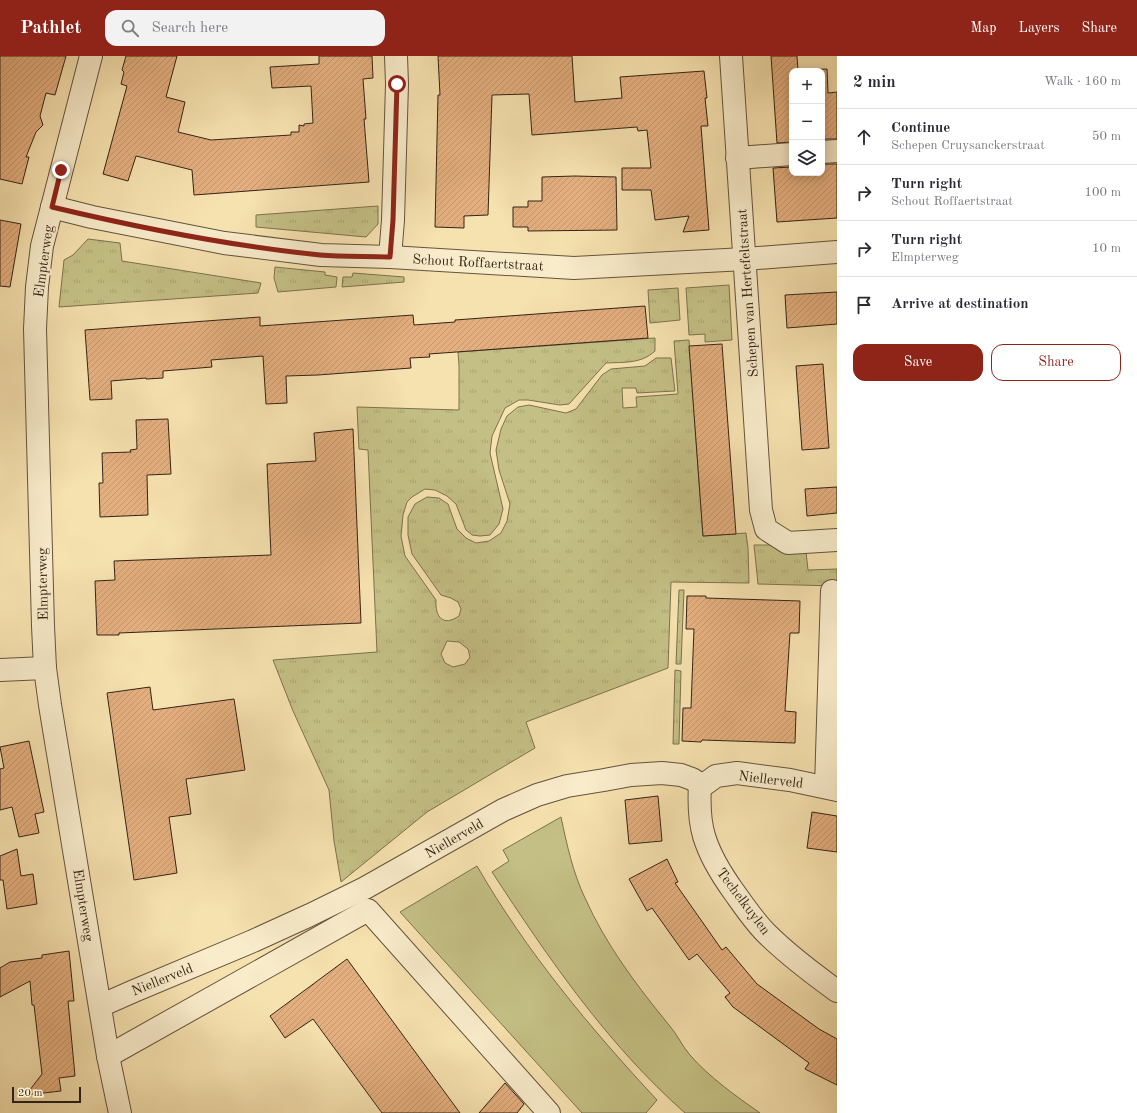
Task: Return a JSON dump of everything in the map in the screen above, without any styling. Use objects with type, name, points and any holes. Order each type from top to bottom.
[{"type":"street","name":"Elmpterweg","points":[[91,56],[42,246],[37,287],[35,329],[45,668],[108,1056],[120,1113]]},
{"type":"street","points":[[390,257],[393,220],[397,92],[396,56]]},
{"type":"street","name":"Schepen van Hertefeltstraat","points":[[731,56],[761,510],[766,529],[788,543],[837,540]]},
{"type":"street","points":[[825,152],[837,151]]},
{"type":"street","points":[[737,158],[789,154]]},
{"type":"street","name":"Schout Roffaertstraat","points":[[52,207],[92,217],[224,243],[321,255],[390,257],[574,268],[744,259],[837,252]]},
{"type":"street","name":"Niellerveld","points":[[100,1006],[310,915],[371,884],[503,810],[537,795],[567,786],[631,775],[662,773],[681,775],[700,784],[705,784],[716,776],[737,773],[790,780],[831,789],[832,591]]},
{"type":"street","points":[[0,670],[45,668]]},
{"type":"street","name":"Techelkuylen","points":[[700,784],[699,808],[703,834],[709,852],[725,879],[765,932],[804,968],[837,991]]},
{"type":"street","points":[[108,1056],[368,910],[549,1113]]},
{"type":"green space","points":[[378,206],[378,224],[366,237],[256,227],[256,215]]},
{"type":"green space","points":[[88,239],[120,243],[122,261],[261,283],[258,293],[59,307],[64,260],[73,255]]},
{"type":"green space","points":[[275,267],[325,272],[325,275],[337,277],[336,287],[278,292],[274,278]]},
{"type":"green space","points":[[353,273],[404,277],[404,282],[342,287],[343,277],[352,277]]},
{"type":"green space","points":[[729,285],[732,340],[705,342],[705,334],[689,335],[686,288]]},
{"type":"green space","points":[[678,288],[680,320],[650,323],[648,290]]},
{"type":"green space","points":[[655,338],[655,351],[650,355],[632,362],[606,363],[569,404],[560,405],[519,400],[505,408],[492,436],[490,453],[503,509],[499,524],[490,535],[472,535],[466,530],[456,504],[447,496],[435,490],[425,489],[407,502],[403,515],[401,536],[405,556],[436,600],[437,611],[441,618],[449,621],[459,616],[461,609],[458,602],[441,595],[412,554],[408,535],[408,517],[415,504],[427,497],[439,498],[448,504],[457,529],[466,538],[476,543],[489,541],[501,533],[507,521],[510,504],[499,470],[496,450],[501,429],[507,416],[518,407],[529,405],[566,413],[576,409],[602,375],[611,369],[645,366],[656,358],[671,358],[675,391],[637,393],[636,388],[622,388],[623,408],[637,407],[636,397],[678,394],[674,341],[689,340],[703,536],[746,533],[749,583],[671,582],[668,668],[526,722],[535,748],[427,812],[341,882],[334,841],[329,790],[293,711],[273,660],[377,652],[368,450],[359,449],[357,407],[459,410],[458,352]],"holes":[[[447,641],[459,642],[468,649],[470,657],[465,664],[453,667],[445,663],[441,654]]]},
{"type":"green space","points":[[754,545],[770,545],[782,553],[806,552],[808,570],[837,569],[837,586],[758,584]]},
{"type":"green space","points":[[679,590],[684,590],[681,664],[676,664]]},
{"type":"green space","points":[[675,670],[681,671],[679,744],[673,744]]},
{"type":"green space","points":[[561,817],[577,879],[593,915],[612,949],[690,1055],[715,1079],[760,1113],[685,1113],[630,1058],[605,1029],[535,937],[513,905],[492,872],[509,861],[503,850]]},
{"type":"green space","points":[[477,866],[516,928],[560,988],[632,1073],[657,1100],[646,1113],[582,1113],[400,912]]},
{"type":"building","points":[[0,56],[66,56],[55,95],[46,93],[40,116],[43,125],[36,132],[26,157],[29,157],[22,184],[0,179]]},
{"type":"building","points":[[126,56],[177,56],[166,97],[185,102],[178,132],[211,140],[291,135],[291,132],[299,132],[299,125],[304,126],[304,124],[313,123],[311,86],[272,88],[270,67],[319,64],[319,56],[372,56],[373,78],[363,79],[366,119],[364,119],[369,182],[194,195],[192,170],[136,156],[128,181],[103,174],[127,86],[121,84],[124,72],[122,70]]},
{"type":"building","points":[[438,56],[572,56],[575,102],[622,98],[620,77],[704,71],[708,126],[701,126],[709,230],[683,232],[689,216],[655,220],[651,190],[622,190],[622,168],[651,168],[647,130],[638,131],[637,127],[532,135],[529,94],[492,95],[488,215],[464,216],[464,228],[435,227],[438,95],[440,95]]},
{"type":"building","points":[[771,56],[797,56],[798,68],[789,68],[789,142],[777,143]]},
{"type":"building","points":[[825,69],[827,69],[828,93],[837,92],[837,139],[825,139]]},
{"type":"building","points":[[825,164],[837,164],[837,218],[777,222],[773,168],[789,167],[789,176],[825,176]]},
{"type":"building","points":[[542,177],[616,177],[617,230],[528,231],[528,227],[513,227],[513,207],[528,207],[528,201],[542,201]]},
{"type":"building","points":[[0,220],[21,224],[10,287],[0,286]]},
{"type":"building","points":[[837,292],[837,324],[787,328],[785,295]]},
{"type":"building","points":[[645,306],[648,338],[429,354],[430,357],[410,358],[411,368],[286,376],[287,403],[266,404],[263,356],[211,360],[212,367],[163,371],[163,378],[111,381],[112,399],[90,400],[85,330],[260,317],[260,326],[413,315],[414,325],[455,322],[455,320]]},
{"type":"building","points":[[722,344],[736,534],[703,536],[689,346]]},
{"type":"building","points":[[823,364],[829,448],[802,450],[796,366]]},
{"type":"building","points":[[168,419],[171,474],[147,475],[148,515],[100,517],[99,483],[103,483],[102,453],[131,452],[130,450],[137,449],[136,420]]},
{"type":"building","points":[[353,429],[361,623],[97,635],[95,581],[115,580],[114,561],[271,555],[267,464],[316,461],[314,433]]},
{"type":"building","points":[[837,487],[837,513],[807,516],[805,489]]},
{"type":"building","points":[[687,596],[800,601],[799,633],[790,633],[785,711],[796,712],[795,743],[702,740],[701,742],[682,741],[683,708],[691,708],[694,629],[686,629]]},
{"type":"building","points":[[150,687],[153,710],[234,699],[245,770],[186,779],[191,814],[169,817],[177,873],[134,880],[107,693]]},
{"type":"building","points":[[29,741],[44,812],[35,814],[39,833],[19,837],[12,807],[0,810],[0,769],[4,768],[0,747]]},
{"type":"building","points":[[658,796],[662,841],[629,844],[625,800]]},
{"type":"building","points":[[812,812],[837,816],[837,852],[807,848]]},
{"type":"building","points":[[17,849],[21,876],[33,874],[37,904],[7,909],[3,880],[0,880],[0,856]]},
{"type":"building","points":[[667,859],[678,882],[675,883],[722,950],[726,947],[757,984],[819,1029],[837,1039],[837,1085],[805,1069],[809,1063],[733,1007],[725,997],[730,993],[697,954],[689,960],[652,908],[647,911],[629,879]]},
{"type":"building","points":[[69,951],[74,1001],[68,1001],[75,1076],[59,1078],[61,1091],[26,1095],[42,1074],[30,981],[0,997],[0,968],[10,962],[42,958],[42,955]]},
{"type":"building","points":[[347,959],[460,1113],[382,1113],[313,1019],[285,1038],[270,1016]]},
{"type":"building","points":[[505,1083],[524,1104],[517,1113],[479,1113]]},
{"type":"route","points":[[61,170],[52,207],[92,217],[224,243],[321,255],[390,257],[393,220],[397,84]]}]
